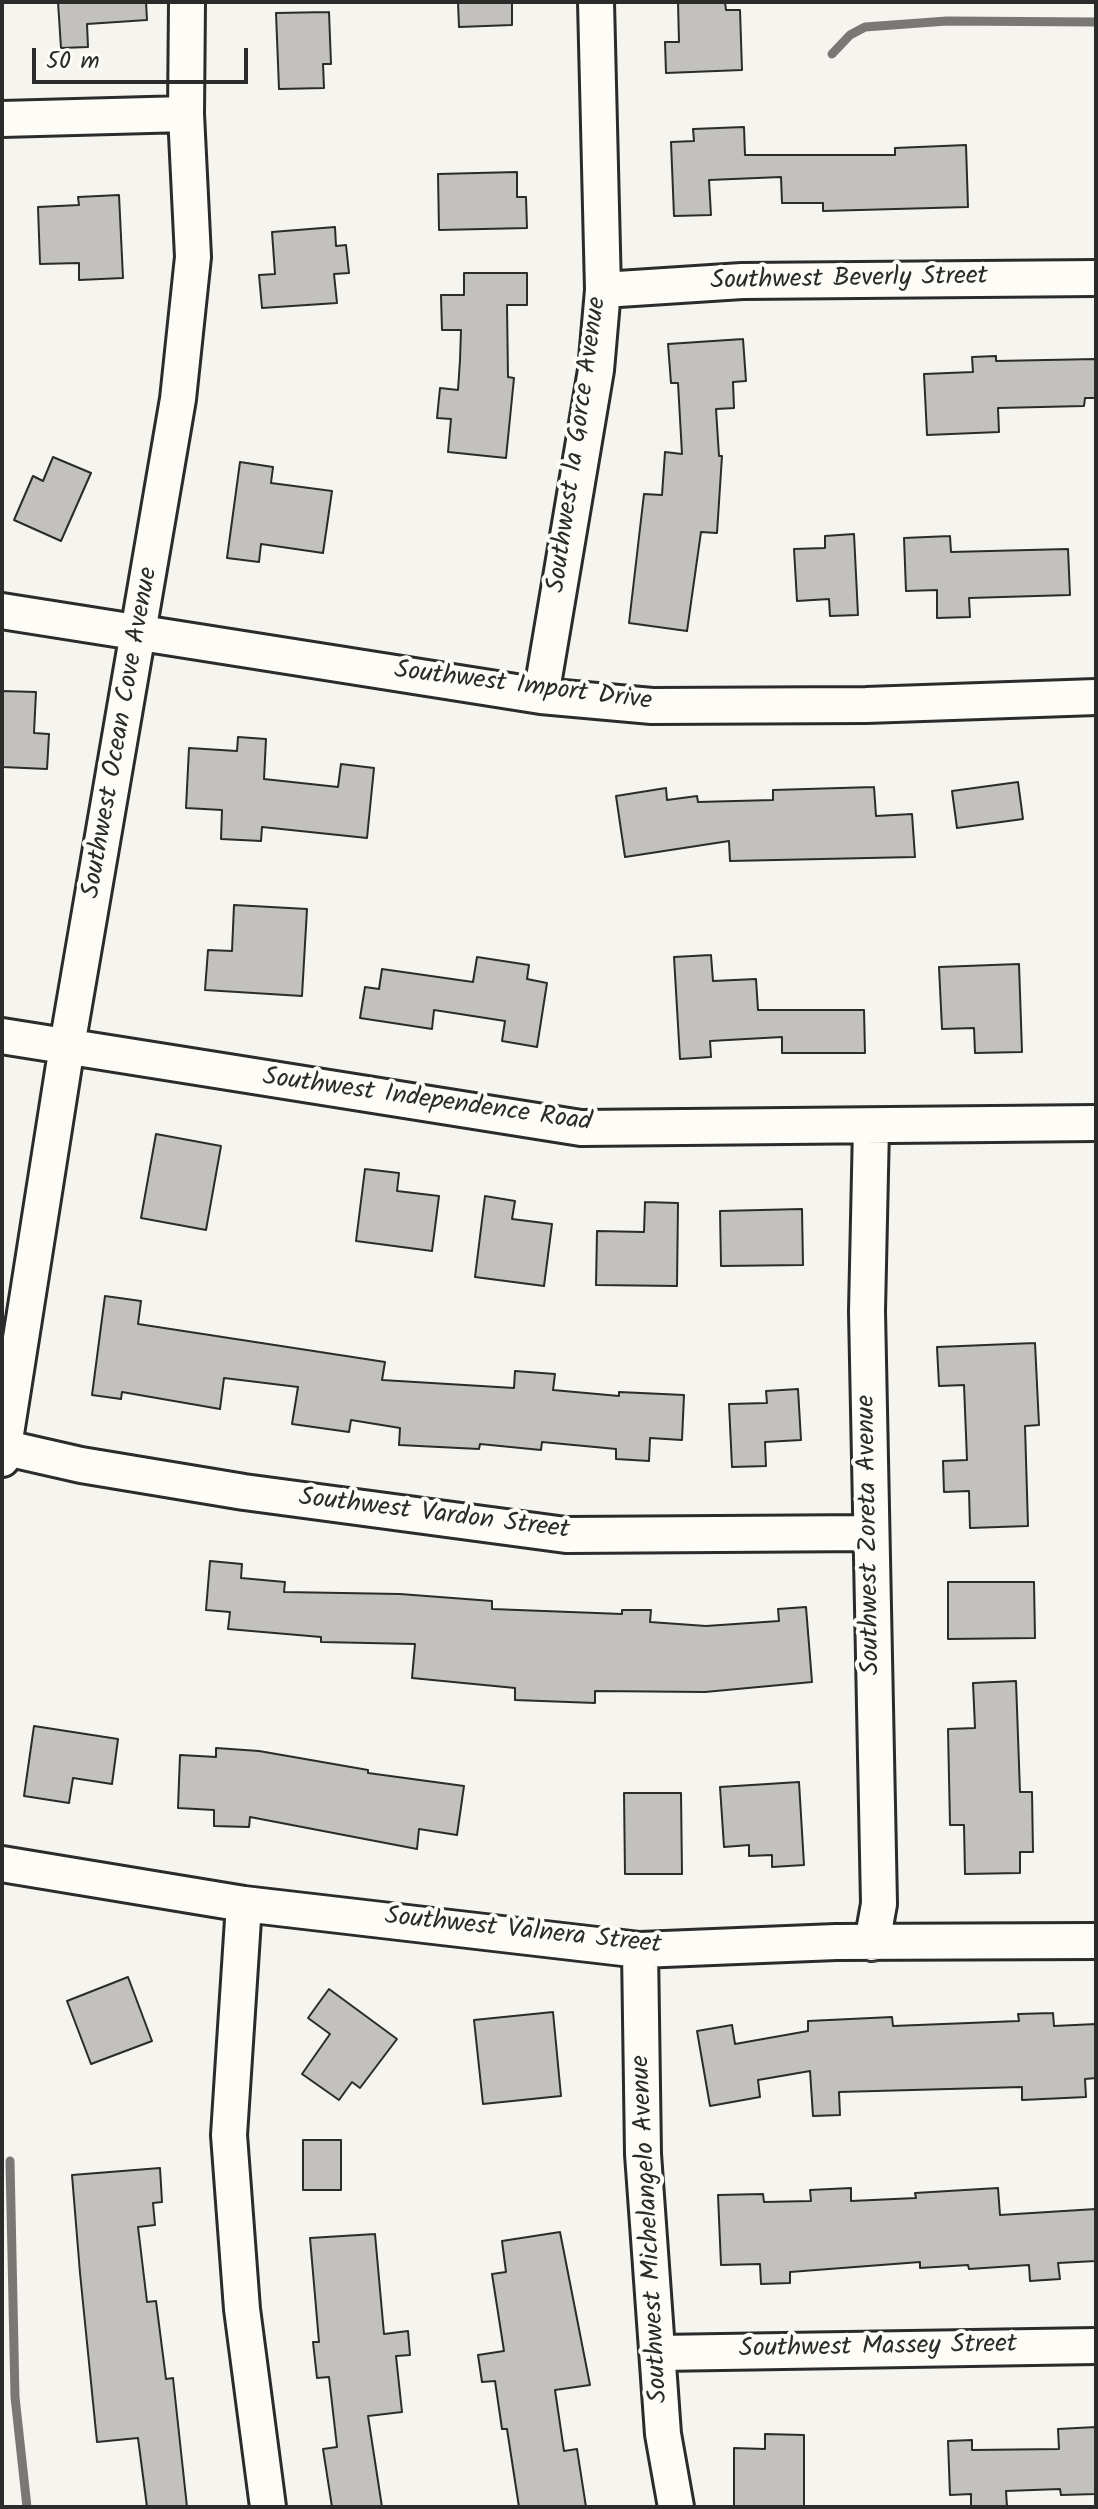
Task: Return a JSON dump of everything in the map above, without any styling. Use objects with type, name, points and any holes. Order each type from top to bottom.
[{"type":"street","name":"Southwest Ocean Cove Avenue","points":[[2,1451],[67,1046],[178,399],[193,257],[186,114],[187,2]]},
{"type":"street","name":"Southwest la Gorce Avenue","points":[[541,696],[596,370],[603,290],[596,2]]},
{"type":"street","points":[[2,119],[186,114]]},
{"type":"street","name":"Southwest Beverly Street","points":[[603,290],[742,281],[1096,278]]},
{"type":"street","name":"Southwest Import Drive","points":[[2,611],[541,696],[652,706],[866,705],[1096,697]]},
{"type":"street","name":"Southwest Independence Road","points":[[2,1036],[581,1128],[1096,1123]]},
{"type":"street","name":"Southwest Zoreta Avenue","points":[[871,1127],[867,1311],[879,1904],[872,1943]]},
{"type":"street","name":"Southwest Vardon Street","points":[[2,1451],[259,1494],[566,1535],[871,1533]]},
{"type":"street","name":"Southwest Valnera Street","points":[[2,1864],[244,1904],[640,1950],[872,1943],[1096,1941]]},
{"type":"street","points":[[244,1904],[229,2135],[242,2309],[268,2507]]},
{"type":"street","name":"Southwest Michelangelo Avenue","points":[[640,1950],[643,2154],[663,2434],[676,2507]]},
{"type":"street","name":"Southwest Massey Street","points":[[659,2353],[1096,2346]]},
{"type":"building","points":[[58,2],[146,2],[147,20],[87,24],[88,47],[61,48]]},
{"type":"building","points":[[458,2],[512,2],[512,25],[459,27]]},
{"type":"building","points":[[678,2],[725,2],[726,10],[740,10],[742,70],[666,73],[665,42],[679,42]]},
{"type":"building","points":[[329,12],[331,64],[323,64],[324,88],[279,89],[276,13]]},
{"type":"building","points":[[744,127],[745,155],[895,155],[895,148],[966,145],[968,207],[823,211],[823,203],[782,203],[781,177],[709,180],[711,215],[674,216],[671,142],[694,141],[693,129]]},
{"type":"building","points":[[517,172],[517,197],[526,197],[527,228],[439,230],[438,174]]},
{"type":"building","points":[[119,195],[123,278],[79,280],[79,263],[40,264],[38,207],[79,205],[78,197]]},
{"type":"building","points":[[335,227],[336,246],[346,245],[349,273],[334,274],[337,303],[262,308],[259,275],[275,274],[272,232]]},
{"type":"building","points":[[464,273],[527,273],[527,305],[507,305],[508,377],[514,378],[506,458],[448,452],[451,419],[437,418],[440,388],[458,390],[461,330],[442,330],[441,295],[464,295]]},
{"type":"building","points":[[743,339],[746,381],[733,382],[734,408],[716,409],[719,456],[722,456],[717,533],[701,532],[687,631],[629,623],[644,494],[662,495],[665,452],[682,454],[678,383],[671,383],[668,344]]},
{"type":"building","points":[[996,356],[996,361],[1096,359],[1096,398],[1085,398],[1084,406],[998,408],[999,432],[927,435],[924,374],[973,372],[972,357]]},
{"type":"building","points":[[53,457],[91,473],[61,541],[14,520],[33,476],[43,481]]},
{"type":"building","points":[[240,462],[273,467],[271,483],[332,491],[323,553],[261,544],[259,562],[227,558]]},
{"type":"building","points":[[854,534],[858,615],[830,616],[829,599],[797,601],[794,549],[825,548],[825,536]]},
{"type":"building","points":[[950,536],[951,552],[1068,549],[1070,595],[969,598],[970,617],[937,618],[937,590],[906,591],[904,538]]},
{"type":"building","points":[[2,691],[36,692],[34,733],[49,734],[47,769],[2,767]]},
{"type":"building","points":[[238,737],[266,739],[264,779],[338,787],[341,764],[374,768],[367,838],[262,827],[261,841],[221,839],[222,810],[186,808],[189,748],[237,751]]},
{"type":"building","points":[[1018,782],[1023,819],[957,828],[952,791]]},
{"type":"building","points":[[874,787],[876,816],[912,814],[915,857],[730,861],[729,841],[625,857],[616,796],[666,788],[667,800],[697,796],[698,802],[773,800],[773,790]]},
{"type":"building","points":[[234,905],[307,909],[302,996],[205,990],[208,950],[232,951]]},
{"type":"building","points":[[711,955],[713,981],[756,979],[758,1010],[864,1010],[865,1053],[782,1053],[782,1037],[710,1041],[711,1057],[680,1059],[674,957]]},
{"type":"building","points":[[477,957],[529,965],[527,979],[547,983],[537,1047],[502,1041],[505,1021],[434,1010],[432,1029],[360,1018],[365,987],[379,989],[382,969],[473,982]]},
{"type":"building","points":[[1019,964],[1022,1052],[975,1053],[974,1028],[942,1029],[939,967]]},
{"type":"building","points":[[156,1134],[221,1146],[206,1230],[141,1218]]},
{"type":"building","points":[[365,1169],[399,1173],[397,1191],[439,1196],[432,1251],[356,1241]]},
{"type":"building","points":[[485,1196],[515,1201],[512,1219],[552,1224],[544,1286],[475,1277]]},
{"type":"building","points":[[645,1202],[678,1203],[677,1286],[596,1285],[597,1231],[644,1232]]},
{"type":"building","points":[[802,1209],[803,1265],[721,1266],[720,1211]]},
{"type":"building","points":[[105,1296],[141,1301],[138,1324],[385,1362],[382,1380],[514,1388],[515,1371],[555,1374],[553,1390],[619,1396],[619,1392],[684,1395],[682,1440],[650,1438],[649,1461],[616,1459],[616,1449],[542,1442],[541,1450],[480,1444],[479,1449],[399,1445],[400,1428],[351,1420],[349,1432],[292,1424],[298,1387],[224,1378],[220,1409],[122,1392],[121,1399],[92,1395]]},
{"type":"building","points":[[1035,1343],[1039,1425],[1025,1426],[1028,1526],[970,1528],[969,1491],[944,1492],[943,1461],[967,1460],[964,1385],[939,1386],[937,1347]]},
{"type":"building","points":[[798,1389],[801,1440],[765,1442],[766,1466],[732,1467],[729,1404],[767,1403],[766,1391]]},
{"type":"building","points":[[210,1561],[242,1564],[241,1578],[285,1582],[284,1592],[400,1594],[492,1601],[492,1609],[622,1614],[622,1610],[651,1610],[650,1622],[706,1626],[779,1621],[778,1609],[806,1607],[812,1682],[705,1692],[595,1691],[595,1703],[515,1700],[515,1688],[412,1678],[415,1644],[321,1642],[321,1637],[228,1629],[230,1612],[206,1610]]},
{"type":"building","points":[[948,1582],[1034,1582],[1035,1638],[948,1639]]},
{"type":"building","points":[[1016,1681],[1020,1792],[1032,1792],[1033,1852],[1020,1852],[1020,1873],[965,1874],[964,1825],[950,1825],[948,1729],[975,1728],[973,1683]]},
{"type":"building","points":[[34,1726],[118,1739],[112,1784],[73,1778],[69,1803],[24,1796]]},
{"type":"building","points":[[216,1748],[259,1751],[368,1770],[368,1773],[464,1786],[457,1835],[419,1829],[417,1849],[250,1817],[249,1827],[214,1826],[214,1810],[178,1808],[180,1755],[216,1757]]},
{"type":"building","points":[[799,1782],[804,1865],[772,1867],[772,1855],[749,1856],[749,1845],[724,1847],[720,1787]]},
{"type":"building","points":[[624,1793],[681,1793],[682,1874],[625,1874]]},
{"type":"building","points":[[128,1977],[152,2041],[91,2064],[67,2001]]},
{"type":"building","points":[[329,1989],[397,2039],[360,2088],[352,2082],[339,2100],[302,2074],[330,2034],[308,2018]]},
{"type":"building","points":[[553,2012],[561,2096],[483,2104],[474,2020]]},
{"type":"building","points":[[1053,2013],[1054,2026],[1096,2024],[1096,2078],[1085,2079],[1086,2097],[1022,2100],[1022,2087],[839,2092],[840,2115],[813,2116],[810,2071],[758,2080],[760,2097],[710,2106],[697,2031],[732,2025],[735,2044],[808,2031],[808,2021],[892,2017],[893,2026],[1019,2021],[1018,2014]]},
{"type":"building","points":[[303,2140],[341,2140],[341,2190],[303,2190]]},
{"type":"building","points":[[160,2168],[162,2202],[153,2203],[155,2225],[138,2227],[147,2302],[156,2301],[166,2379],[173,2378],[187,2507],[147,2507],[138,2438],[97,2442],[72,2175]]},
{"type":"building","points":[[851,2188],[851,2201],[916,2198],[915,2193],[998,2188],[1000,2215],[1096,2209],[1096,2261],[1058,2263],[1060,2279],[1030,2281],[1029,2265],[920,2268],[920,2262],[790,2272],[790,2283],[761,2284],[760,2264],[721,2265],[718,2195],[763,2194],[764,2202],[811,2201],[810,2190]]},
{"type":"building","points":[[560,2232],[590,2385],[555,2390],[564,2451],[577,2449],[586,2507],[519,2507],[507,2429],[502,2429],[495,2381],[482,2382],[478,2355],[504,2351],[492,2274],[506,2272],[502,2241]]},
{"type":"building","points":[[375,2234],[384,2334],[408,2331],[410,2355],[396,2356],[402,2412],[368,2416],[382,2507],[332,2507],[323,2449],[337,2447],[329,2377],[317,2378],[313,2342],[319,2342],[310,2238]]},
{"type":"building","points":[[1096,2427],[1096,2494],[1061,2495],[1060,2489],[1006,2491],[1007,2507],[971,2507],[971,2494],[950,2495],[948,2441],[972,2440],[972,2450],[1059,2449],[1058,2429]]},
{"type":"building","points":[[765,2434],[804,2435],[804,2507],[734,2506],[734,2448],[765,2449]]},
{"type":"waterway","points":[[832,54],[850,35],[865,27],[947,21],[1096,22]]},
{"type":"waterway","points":[[10,2161],[15,2397],[27,2507]]}]
